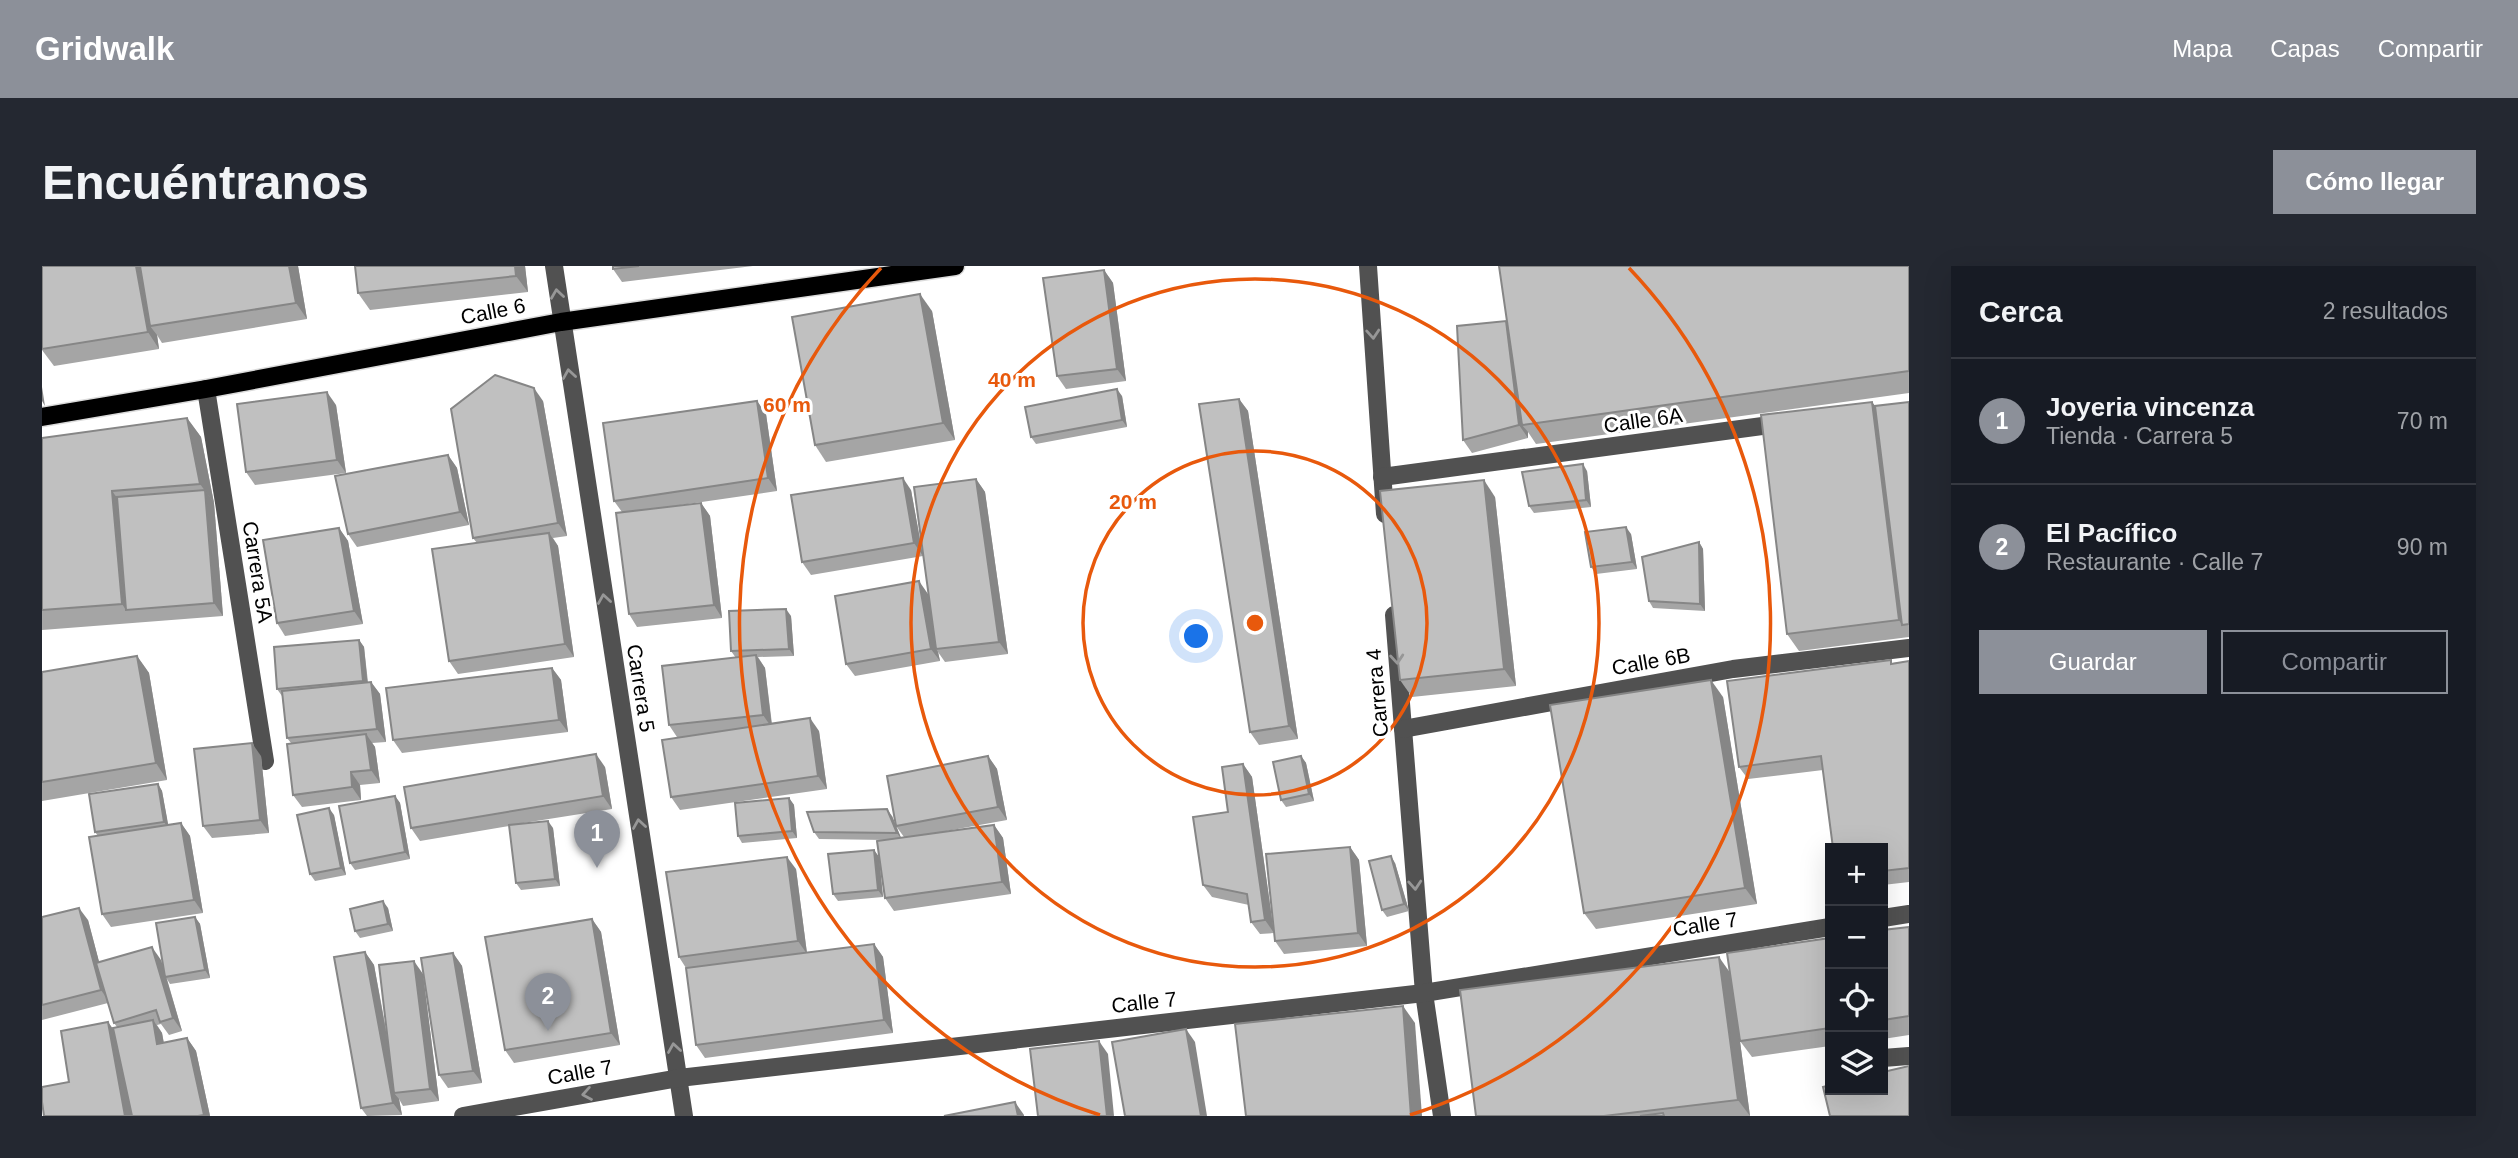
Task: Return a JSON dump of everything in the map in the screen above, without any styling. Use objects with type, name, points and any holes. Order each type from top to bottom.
[{"type":"main road","name":"Calle 6","points":[[42,417],[206,389],[561,321],[955,266]]},
{"type":"street","name":"Carrera 5","points":[[554,266],[684,1116]]},
{"type":"street","points":[[1368,266],[1387,530]]},
{"type":"street","name":"Carrera 5A","points":[[206,389],[265,761]]},
{"type":"street","name":"Calle 6A","points":[[1382,477],[1798,422]]},
{"type":"street","name":"Carrera 4","points":[[1392,597],[1424,993],[1442,1116]]},
{"type":"street","name":"Calle 6B","points":[[1403,729],[1733,668],[1909,648]]},
{"type":"street","points":[[1888,917],[1909,914]]},
{"type":"street","name":"Calle 7","points":[[463,1116],[679,1078],[1424,993],[1825,928]]},
{"type":"street","points":[[1888,1058],[1909,1056]]},
{"type":"building","points":[[42,266],[136,266],[148,332],[42,349]]},
{"type":"building","points":[[140,266],[289,266],[296,303],[150,326]]},
{"type":"building","points":[[355,266],[515,266],[516,276],[358,293]]},
{"type":"building","points":[[613,266],[639,266],[613,269]]},
{"type":"building","points":[[1499,266],[1909,266],[1909,371],[1522,425]]},
{"type":"building","points":[[1104,270],[1117,369],[1057,376],[1043,278]]},
{"type":"building","points":[[920,294],[943,423],[815,445],[792,317]]},
{"type":"building","points":[[1506,321],[1519,425],[1463,440],[1457,326]]},
{"type":"building","points":[[495,375],[534,388],[558,523],[473,538],[451,409]]},
{"type":"building","points":[[1117,389],[1122,420],[1031,437],[1025,407]]},
{"type":"building","points":[[327,392],[337,460],[246,472],[237,404]]},
{"type":"building","points":[[1239,399],[1289,726],[1250,732],[1199,404]]},
{"type":"building","points":[[757,401],[768,478],[614,501],[603,423]]},
{"type":"building","points":[[1872,402],[1899,620],[1787,634],[1761,415]]},
{"type":"building","points":[[1909,402],[1909,624],[1902,625],[1875,406]]},
{"type":"building","points":[[187,418],[200,484],[112,491],[122,604],[42,610],[42,438]]},
{"type":"building","points":[[448,455],[460,512],[348,534],[335,476]]},
{"type":"building","points":[[1583,464],[1586,500],[1529,506],[1522,472]]},
{"type":"building","points":[[903,478],[914,543],[802,562],[791,495]]},
{"type":"building","points":[[976,479],[999,642],[936,649],[914,487]]},
{"type":"building","points":[[1484,480],[1504,669],[1400,680],[1380,491]]},
{"type":"building","points":[[205,490],[214,603],[126,610],[117,497]]},
{"type":"building","points":[[701,503],[714,605],[629,614],[616,513]]},
{"type":"building","points":[[1626,527],[1632,562],[1591,567],[1585,532]]},
{"type":"building","points":[[339,528],[354,611],[277,623],[263,540]]},
{"type":"building","points":[[549,533],[565,644],[449,661],[432,549]]},
{"type":"building","points":[[1699,542],[1700,604],[1649,601],[1642,557]]},
{"type":"building","points":[[919,581],[931,649],[846,664],[835,596]]},
{"type":"building","points":[[786,609],[789,649],[731,651],[729,611]]},
{"type":"building","points":[[359,640],[363,681],[277,689],[274,647]]},
{"type":"building","points":[[756,655],[763,715],[669,725],[662,666]]},
{"type":"building","points":[[137,656],[156,763],[42,782],[42,672]]},
{"type":"building","points":[[1891,660],[1891,664],[1909,661],[1909,868],[1888,870],[1888,843],[1832,843],[1821,756],[1739,767],[1727,681]]},
{"type":"building","points":[[552,668],[559,720],[393,740],[386,688]]},
{"type":"building","points":[[1711,680],[1745,888],[1584,913],[1550,705]]},
{"type":"building","points":[[371,682],[377,729],[287,738],[282,691]]},
{"type":"building","points":[[810,718],[818,776],[671,797],[662,740]]},
{"type":"building","points":[[366,734],[371,770],[351,772],[352,787],[293,795],[287,744]]},
{"type":"building","points":[[252,743],[260,820],[203,826],[194,749]]},
{"type":"building","points":[[596,754],[603,796],[411,828],[404,787]]},
{"type":"building","points":[[988,756],[998,807],[896,826],[887,776]]},
{"type":"building","points":[[1301,756],[1309,794],[1281,800],[1273,762]]},
{"type":"building","points":[[1243,764],[1265,920],[1251,922],[1247,894],[1203,885],[1193,817],[1228,812],[1222,767]]},
{"type":"building","points":[[158,784],[164,822],[95,832],[89,794]]},
{"type":"building","points":[[395,796],[405,852],[350,863],[339,806]]},
{"type":"building","points":[[789,798],[792,831],[738,836],[735,803]]},
{"type":"building","points":[[329,808],[341,868],[310,874],[297,815]]},
{"type":"building","points":[[887,809],[897,833],[814,832],[807,812]]},
{"type":"building","points":[[548,821],[555,879],[516,883],[509,825]]},
{"type":"building","points":[[181,823],[194,900],[102,914],[89,837]]},
{"type":"building","points":[[994,825],[1002,882],[885,898],[877,841]]},
{"type":"building","points":[[1350,847],[1358,933],[1275,941],[1266,854]]},
{"type":"building","points":[[874,850],[878,890],[833,894],[828,854]]},
{"type":"building","points":[[1391,856],[1404,904],[1382,910],[1369,861]]},
{"type":"building","points":[[787,857],[798,941],[679,957],[666,872]]},
{"type":"building","points":[[383,901],[388,924],[355,931],[350,909]]},
{"type":"building","points":[[79,908],[101,990],[42,1005],[42,917]]},
{"type":"building","points":[[195,917],[205,970],[165,977],[156,923]]},
{"type":"building","points":[[592,919],[611,1033],[505,1050],[485,937]]},
{"type":"building","points":[[1909,927],[1909,1016],[1888,1019],[1888,969],[1888,929]]},
{"type":"building","points":[[1825,939],[1825,1029],[1740,1041],[1727,953]]},
{"type":"building","points":[[874,944],[884,1020],[696,1045],[686,968]]},
{"type":"building","points":[[152,947],[173,1018],[160,1022],[156,1010],[114,1023],[96,963]]},
{"type":"building","points":[[365,952],[393,1103],[361,1108],[334,957]]},
{"type":"building","points":[[453,953],[473,1071],[439,1075],[421,958]]},
{"type":"building","points":[[1719,957],[1738,1100],[1604,1116],[1476,1116],[1460,990]]},
{"type":"building","points":[[414,961],[430,1089],[394,1093],[379,965]]},
{"type":"building","points":[[1403,1006],[1411,1116],[1246,1116],[1235,1024]]},
{"type":"building","points":[[153,1020],[157,1044],[187,1038],[204,1115],[132,1116],[113,1028]]},
{"type":"building","points":[[108,1022],[125,1116],[44,1116],[42,1087],[69,1082],[61,1031]]},
{"type":"building","points":[[1186,1029],[1201,1116],[1125,1116],[1112,1042]]},
{"type":"building","points":[[1099,1041],[1107,1116],[1038,1116],[1030,1049]]},
{"type":"building","points":[[1909,1066],[1909,1116],[1830,1116],[1823,1087],[1825,1095],[1888,1095],[1888,1071]]},
{"type":"building","points":[[1015,1102],[1018,1116],[944,1116]]},
{"type":"building","points":[[1663,1113],[1664,1116],[1640,1116]]},
{"type":"place","name":"Joyeria vincenza","points":[[597,868]]},
{"type":"place","name":"El Pacífico","points":[[548,1031]]}]
